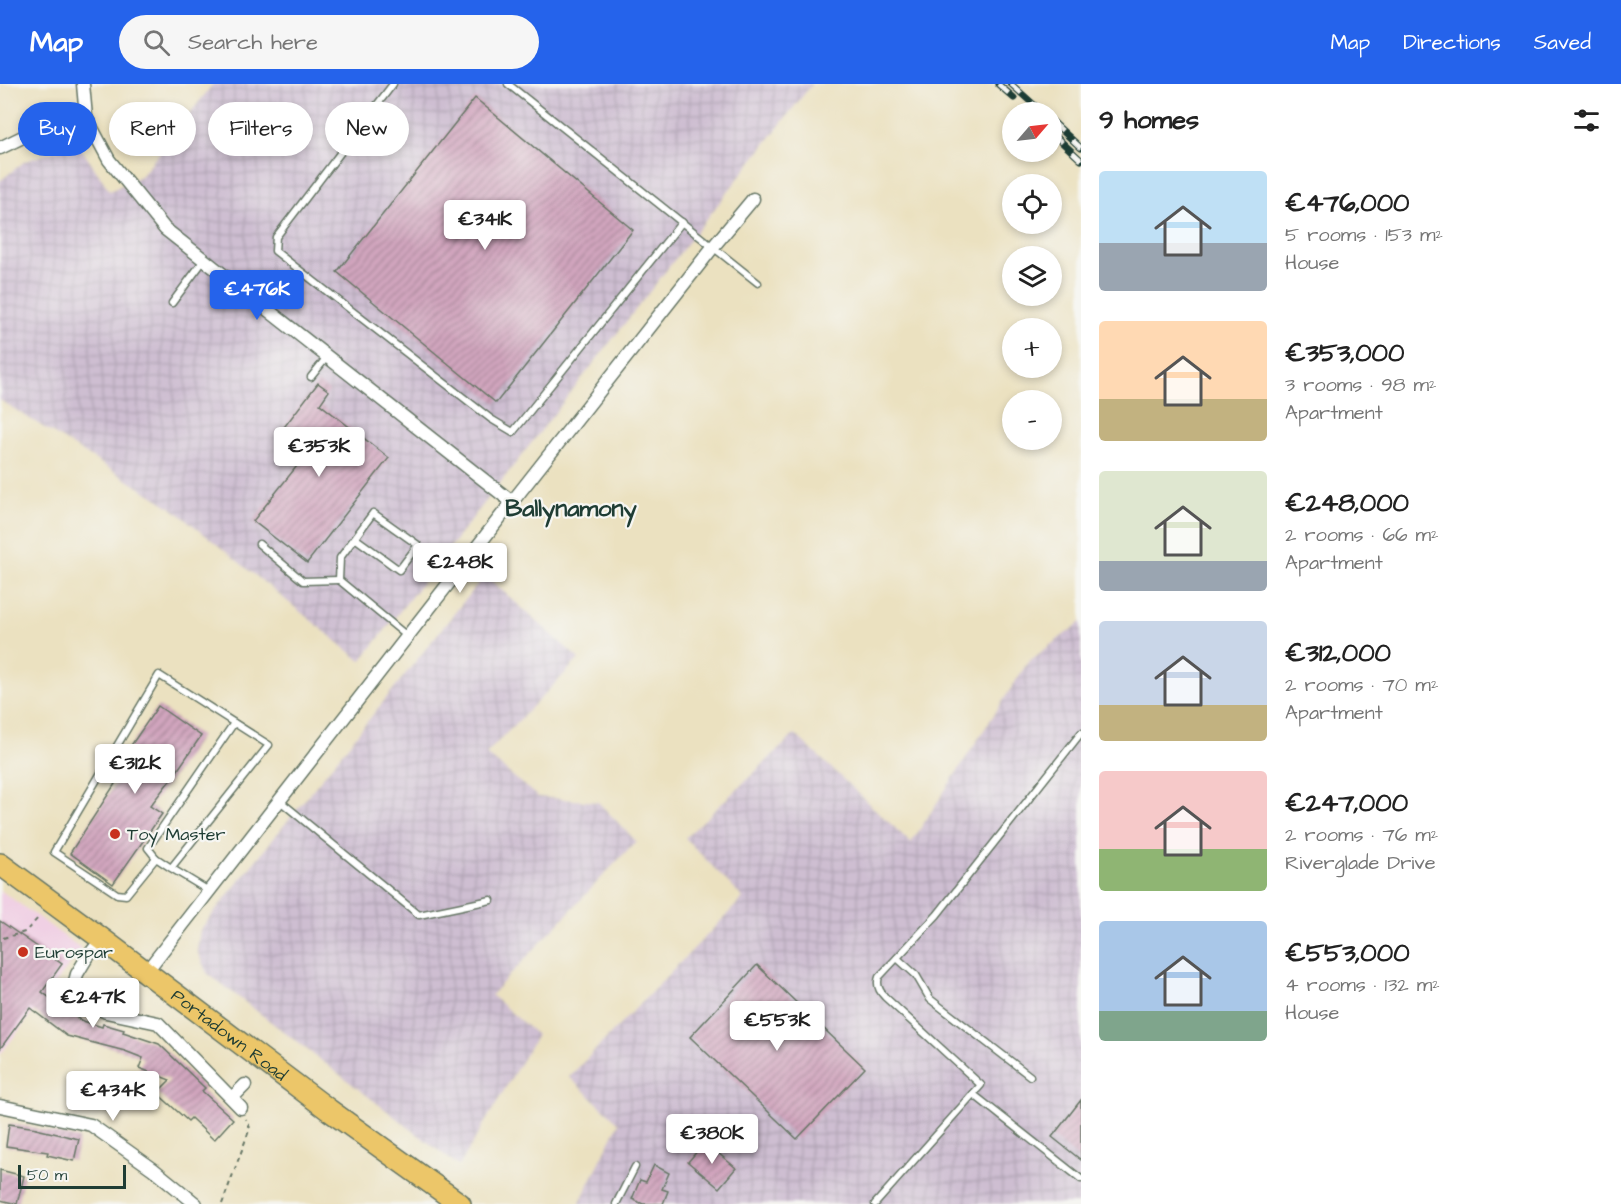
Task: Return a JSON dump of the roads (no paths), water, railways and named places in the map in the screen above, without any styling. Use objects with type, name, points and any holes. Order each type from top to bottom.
[{"type":"highway","name":"Portadown Road","points":[[0,864],[329,1110],[460,1204]]},
{"type":"street","points":[[83,84],[85,102]]},
{"type":"street","points":[[97,138],[109,160],[165,230],[512,502]]},
{"type":"street","points":[[0,148],[18,139]]},
{"type":"street","points":[[146,972],[512,502],[753,199]]},
{"type":"street","points":[[102,939],[77,974],[74,985],[76,993],[85,1002],[106,1012],[158,1023],[236,1103],[245,1085]]},
{"type":"street","points":[[0,1106],[91,1125],[153,1169],[196,1204]]},
{"type":"lane","points":[[393,84],[276,237],[275,251],[491,419],[513,432],[682,222]]},
{"type":"lane","points":[[508,84],[758,283]]},
{"type":"lane","points":[[172,303],[204,260]]},
{"type":"lane","points":[[311,377],[327,357]]},
{"type":"lane","points":[[339,580],[340,558],[355,538],[374,513],[418,545],[399,570],[355,538]]},
{"type":"lane","points":[[259,544],[303,581],[339,580],[407,636]]},
{"type":"lane","points":[[156,858],[126,895],[117,894],[54,852],[159,675],[269,745],[171,868]]},
{"type":"lane","points":[[209,891],[156,858],[148,848],[234,723]]},
{"type":"lane","points":[[875,1204],[981,1085],[879,991],[877,982],[879,977],[952,896],[1081,733]]},
{"type":"lane","points":[[279,800],[419,915],[491,900]]},
{"type":"lane","points":[[897,958],[916,975],[930,999],[1030,1076]]},
{"type":"lane","points":[[973,1094],[1081,1179]]},
{"type":"lane","points":[[615,1204],[635,1167]]},
{"type":"railway","points":[[998,84],[1014,98]]},
{"type":"railway","points":[[1011,84],[1031,102]]},
{"type":"railway","points":[[1062,130],[1081,148]]},
{"type":"railway","points":[[1062,142],[1081,160]]},
{"type":"place","name":"Toy Master","points":[[115,834]]},
{"type":"place","name":"Eurospar","points":[[23,952]]},
{"type":"district","name":"Ballynamony","points":[[571,508]]}]
